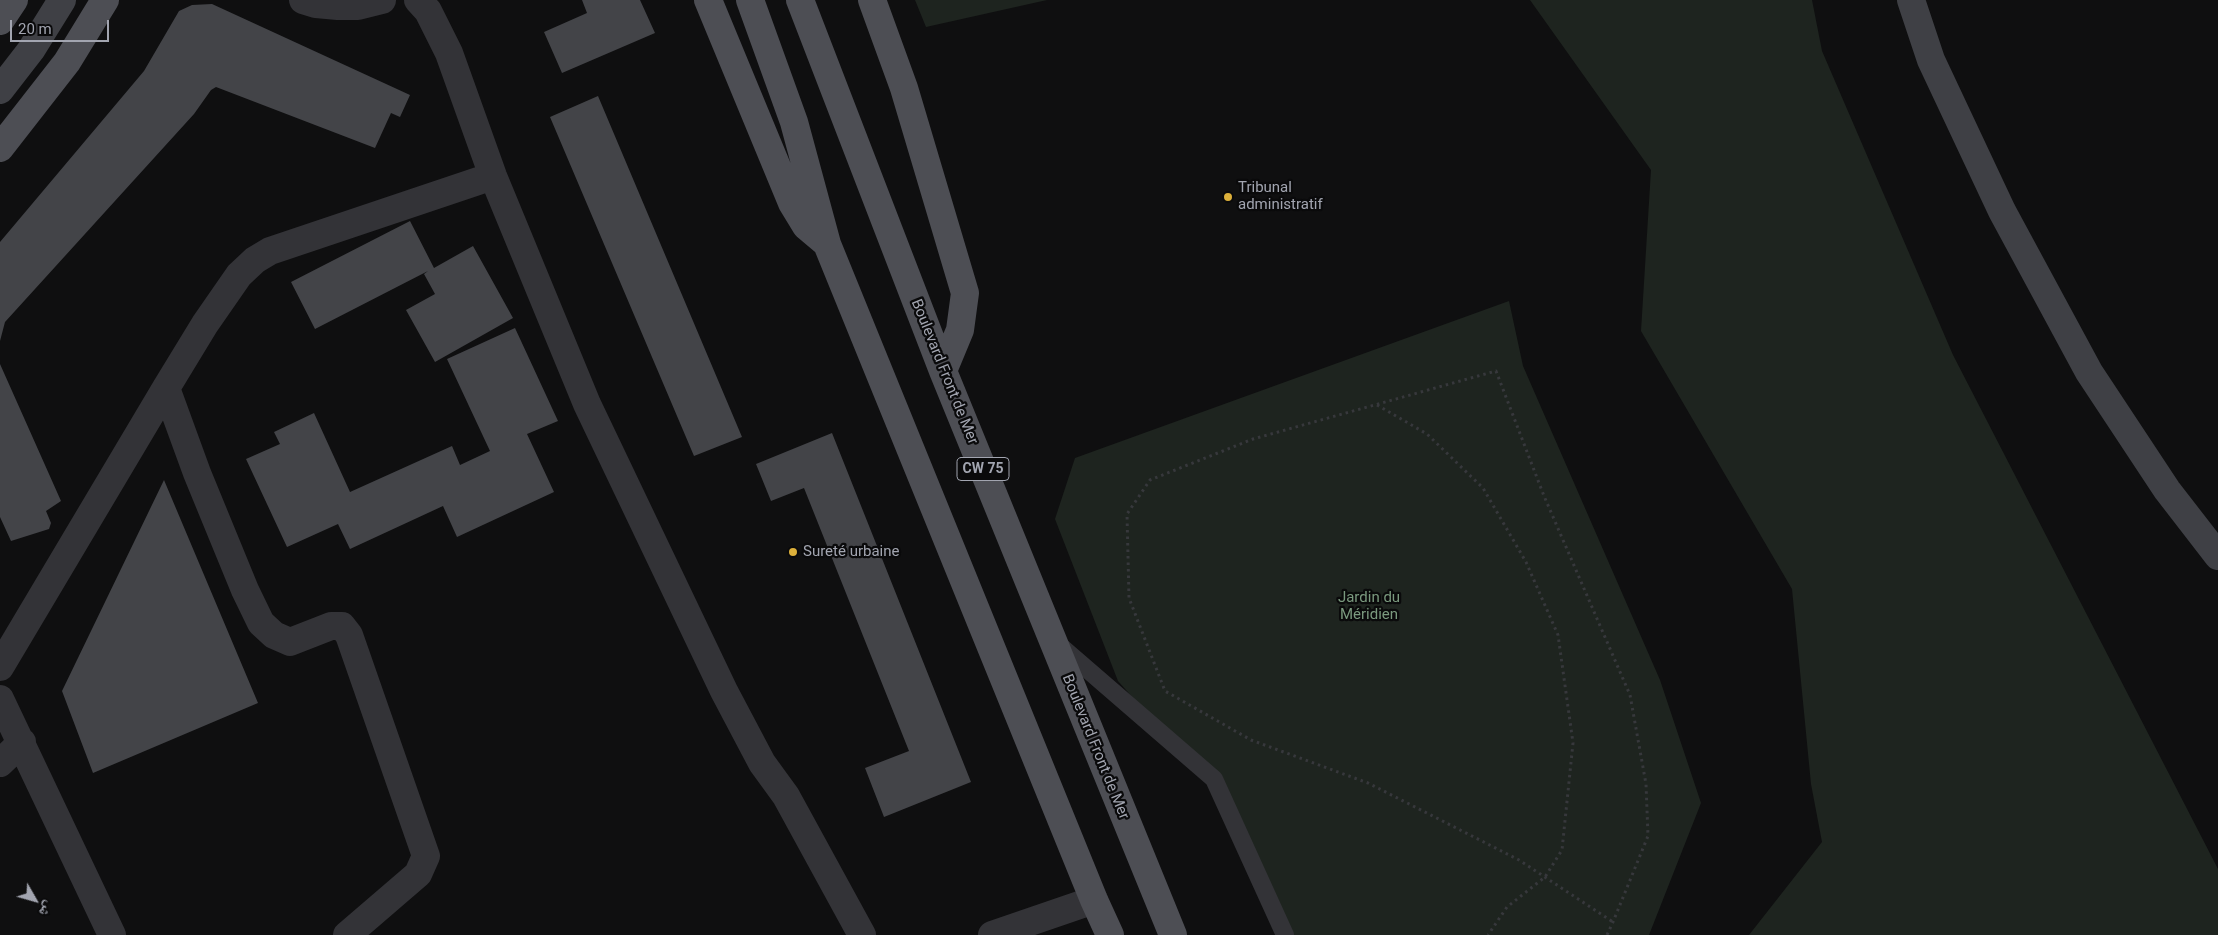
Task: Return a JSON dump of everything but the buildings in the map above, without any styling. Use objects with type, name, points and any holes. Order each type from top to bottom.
[{"type":"main road","points":[[0,21],[14,0]]},
{"type":"main road","points":[[0,90],[31,50],[62,0]]},
{"type":"main road","points":[[0,148],[67,62],[105,0]]},
{"type":"main road","points":[[708,0],[792,202],[806,226],[827,244]]},
{"type":"main road","points":[[750,0],[794,122],[827,244],[1094,900],[1110,935]]},
{"type":"main road","name":"Boulevard Front de Mer","points":[[800,0],[943,371],[1173,935]]},
{"type":"main road","points":[[872,0],[904,88],[965,293],[960,330],[943,371]]},
{"type":"main road","points":[[1911,0],[1931,60],[2002,211],[2089,372],[2166,490],[2218,556]]},
{"type":"street","points":[[302,0],[316,4],[358,6],[382,0]]},
{"type":"street","points":[[418,0],[428,11],[449,53],[492,176],[587,404],[724,691],[762,763],[786,796],[862,935]]},
{"type":"street","points":[[0,667],[205,324],[239,275],[270,251],[492,176]]},
{"type":"street","points":[[166,388],[200,482],[245,590],[261,623],[274,635],[290,642],[331,626],[342,626],[349,634],[426,856],[418,874],[347,935]]},
{"type":"street","points":[[0,699],[112,935]]},
{"type":"street","points":[[0,762],[22,742]]},
{"type":"street","points":[[992,935],[1094,900]]},
{"type":"lane","points":[[1052,638],[1214,779],[1285,935]]},
{"type":"path","points":[[1608,935],[1648,836],[1646,784],[1630,695],[1544,496],[1496,372],[1253,439],[1150,480],[1127,514],[1129,598],[1165,691],[1251,740],[1368,783],[1519,860],[1613,922]]},
{"type":"path","points":[[1377,405],[1427,434],[1483,488],[1526,562],[1558,636],[1573,743],[1562,850],[1546,877],[1508,907],[1488,935]]},
{"type":"green space","points":[[915,0],[1047,0],[926,27]]},
{"type":"green space","points":[[1530,0],[1812,0],[1822,51],[1953,355],[2218,869],[2218,935],[1749,935],[1822,842],[1811,784],[1792,589],[1641,331],[1651,170]]},
{"type":"green space","name":"Jardin du Méridien","points":[[1509,301],[1523,366],[1660,680],[1701,803],[1649,935],[1277,935],[1221,797],[1118,681],[1055,519],[1075,458]]},
{"type":"place","name":"Tribunal administratif","points":[[1228,197]]},
{"type":"place","name":"Sureté urbaine","points":[[793,552]]}]
